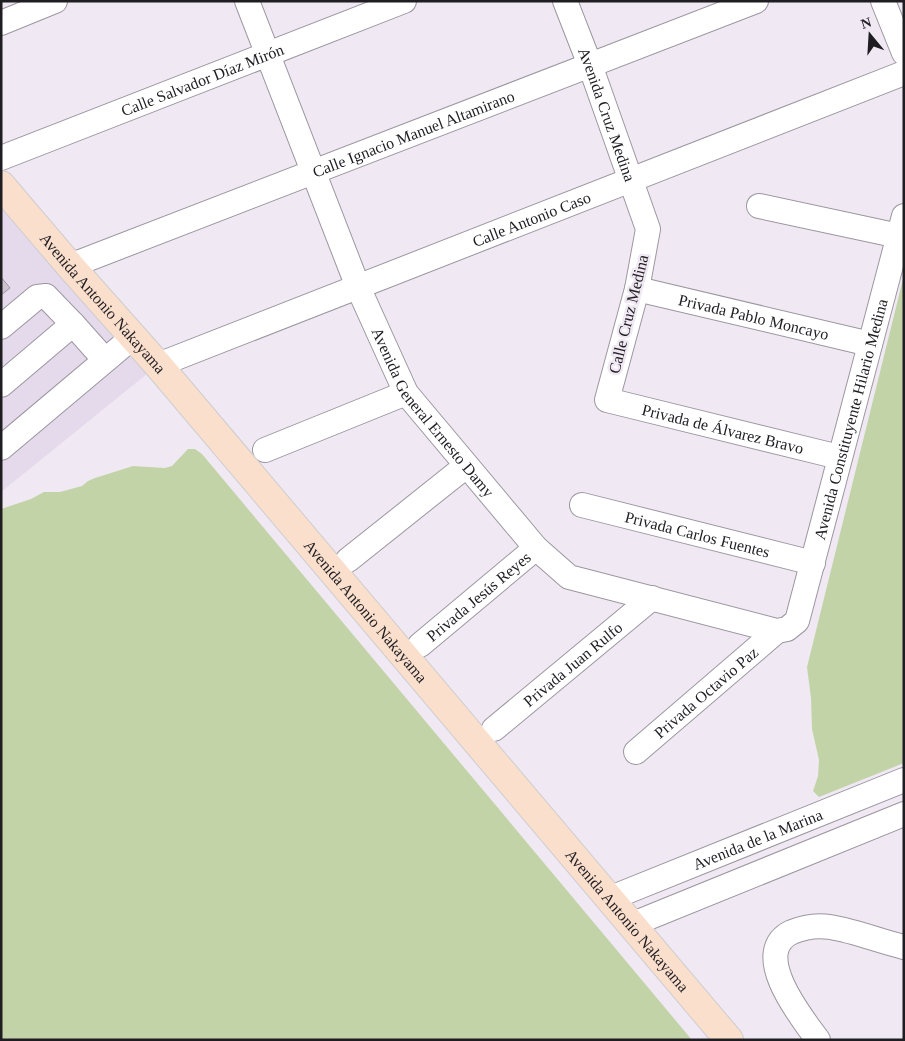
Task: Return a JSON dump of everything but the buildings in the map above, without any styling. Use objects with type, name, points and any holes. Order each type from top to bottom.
[{"type":"main road","name":"Avenida Antonio Nakayama","points":[[1,185],[158,365],[730,1040]]},
{"type":"street","points":[[1,23],[55,1]]},
{"type":"street","name":"Avenida General Ernesto Damy","points":[[247,1],[358,287],[406,394],[536,548],[568,577],[652,598],[787,626]]},
{"type":"street","name":"Calle Salvador Díaz Mirón","points":[[1,158],[404,1]]},
{"type":"street","name":"Avenida Cruz Medina","points":[[565,1],[590,65],[648,228]]},
{"type":"street","name":"Calle Ignacio Manuel Altamirano","points":[[70,266],[756,1]]},
{"type":"street","points":[[884,1],[904,53]]},
{"type":"street","name":"Calle Antonio Caso","points":[[158,365],[904,73]]},
{"type":"street","points":[[759,206],[902,226]]},
{"type":"street","name":"Avenida Constituyente Hilario Medina","points":[[787,626],[813,562],[902,226]]},
{"type":"street","name":"Calle Cruz Medina","points":[[606,400],[637,289],[648,228]]},
{"type":"street","name":"Privada Pablo Moncayo","points":[[637,289],[870,344]]},
{"type":"street","points":[[1,327],[33,299],[41,296],[48,297],[105,360]]},
{"type":"street","points":[[1,385],[73,324]]},
{"type":"street","points":[[1,448],[133,337]]},
{"type":"street","points":[[265,450],[406,394]]},
{"type":"street","name":"Privada de Álvarez Bravo","points":[[606,400],[840,457]]},
{"type":"street","points":[[348,560],[466,466]]},
{"type":"street","name":"Privada Carlos Fuentes","points":[[582,505],[813,562]]},
{"type":"street","name":"Privada Jesús Reyes","points":[[420,645],[536,548]]},
{"type":"street","name":"Privada Juan Rulfo","points":[[494,729],[652,598]]},
{"type":"street","name":"Privada Octavio Paz","points":[[636,752],[787,626]]},
{"type":"street","name":"Avenida de la Marina","points":[[611,898],[904,780]]},
{"type":"street","name":"Avenida de la Marina","points":[[633,924],[904,814]]},
{"type":"street","points":[[818,1040],[787,992],[776,971],[775,958],[777,949],[783,939],[788,934],[800,929],[829,927],[904,947]]},
{"type":"shaded area","points":[[1,180],[158,365],[1,492]]},
{"type":"green space","points":[[904,275],[904,763],[819,797],[813,791],[818,776],[819,760],[812,729],[807,667]]},
{"type":"green space","points":[[188,449],[195,449],[202,454],[692,1040],[1,1040],[1,509],[31,499],[44,492],[60,492],[82,486],[95,478],[133,466],[165,468],[172,466]]}]
